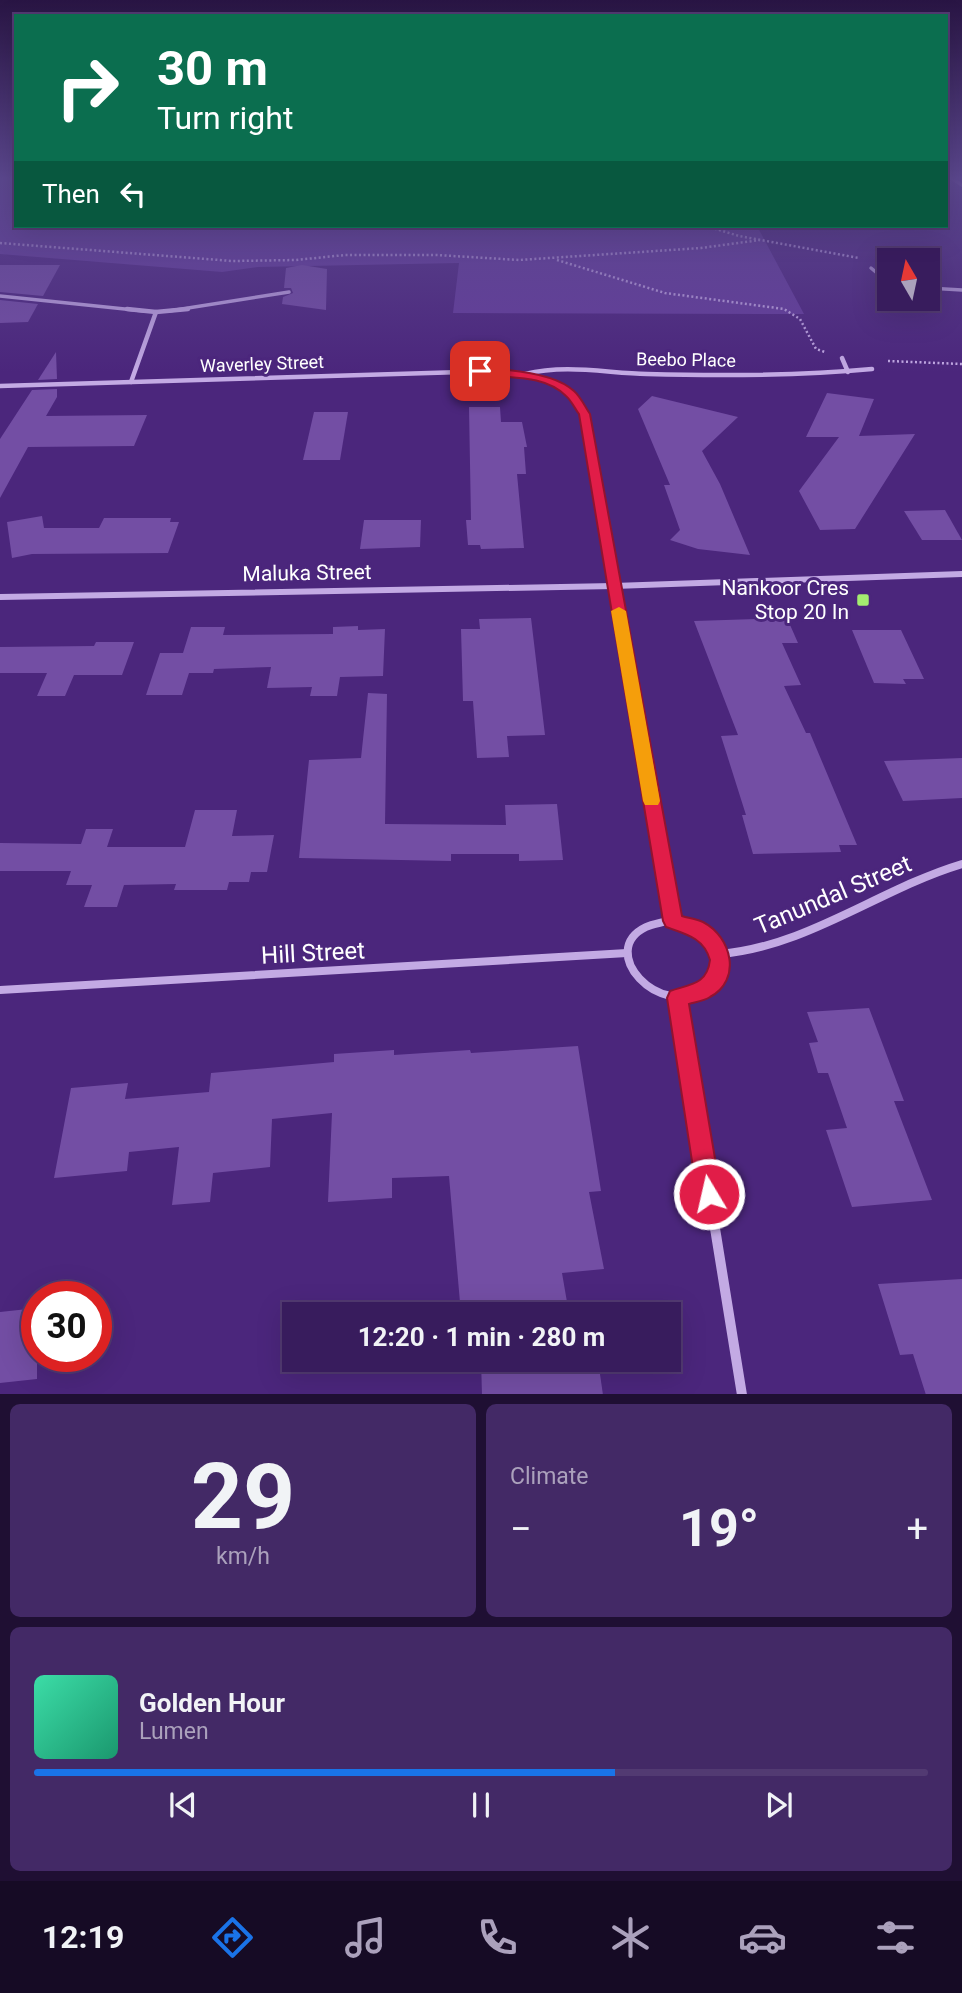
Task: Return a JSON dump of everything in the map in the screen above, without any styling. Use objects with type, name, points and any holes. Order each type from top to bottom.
[{"type":"street","points":[[872,268],[877,272]]},
{"type":"street","points":[[940,289],[962,290]]},
{"type":"street","points":[[0,296],[156,312],[289,292]]},
{"type":"street","points":[[131,382],[156,312]]},
{"type":"street","points":[[842,358],[848,372]]},
{"type":"street","name":"Beebo Place","points":[[524,374],[553,368],[677,374],[848,372],[872,369]]},
{"type":"street","name":"Waverley Street","points":[[0,386],[480,371],[524,374]]},
{"type":"street","points":[[524,374],[563,388],[576,399],[584,414],[673,921]]},
{"type":"street","name":"Maluka Street","points":[[0,597],[614,586],[962,574]]},
{"type":"street","name":"Tanundal Street","points":[[719,954],[755,950],[780,942],[920,877],[962,864]]},
{"type":"street","points":[[673,921],[696,928],[708,937],[719,954],[719,972],[713,983],[702,992],[678,998],[657,993],[643,985],[633,974],[627,962],[627,954],[632,938],[640,929],[652,923],[673,921]]},
{"type":"street","name":"Hill Street","points":[[0,990],[627,954]]},
{"type":"street","points":[[678,998],[742,1394]]},
{"type":"path","points":[[0,243],[232,261],[296,260],[345,255],[450,256],[519,261],[701,248],[745,242]]},
{"type":"path","points":[[772,242],[852,256],[862,259],[872,268]]},
{"type":"path","points":[[554,259],[665,293],[784,309],[800,319],[816,349],[842,358]]},
{"type":"path","points":[[872,369],[886,361],[962,363]]},
{"type":"shaded area","points":[[0,242],[766,242],[804,314],[453,313],[459,263],[258,267],[222,272],[0,254]]},
{"type":"building","points":[[0,265],[60,265],[43,296],[0,292]]},
{"type":"building","points":[[302,265],[327,269],[326,310],[282,304],[283,297],[293,293],[291,288],[284,288],[286,268]]},
{"type":"building","points":[[0,300],[38,304],[28,322],[0,323]]},
{"type":"building","points":[[56,352],[57,379],[38,380]]},
{"type":"building","points":[[57,389],[57,397],[46,416],[147,415],[134,446],[28,447],[0,498],[0,439],[32,390]]},
{"type":"building","points":[[827,393],[874,399],[859,436],[915,434],[855,529],[820,530],[799,491],[839,437],[806,437]]},
{"type":"building","points":[[652,396],[738,417],[702,451],[720,484],[750,555],[698,549],[670,540],[680,530],[664,485],[670,485],[638,409]]},
{"type":"building","points":[[469,407],[500,407],[501,422],[522,422],[527,447],[524,447],[526,474],[517,474],[524,548],[481,549],[480,545],[468,545],[466,520],[471,520]]},
{"type":"building","points":[[314,412],[348,412],[340,460],[303,460]]},
{"type":"building","points":[[945,510],[962,540],[922,540],[904,511]]},
{"type":"building","points":[[42,516],[44,528],[99,528],[104,518],[171,518],[170,522],[179,522],[168,553],[32,554],[12,558],[7,522]]},
{"type":"building","points":[[364,520],[421,520],[420,547],[360,549]]},
{"type":"building","points":[[531,618],[545,735],[507,736],[509,757],[477,758],[473,701],[463,701],[461,629],[480,629],[479,619]]},
{"type":"building","points":[[787,618],[798,643],[782,643],[801,685],[784,686],[806,733],[810,733],[857,845],[839,845],[841,852],[753,854],[742,815],[746,815],[721,736],[738,735],[694,621]]},
{"type":"building","points":[[358,626],[358,630],[385,629],[383,676],[340,677],[337,696],[310,696],[312,687],[267,688],[271,667],[214,669],[213,673],[189,673],[182,695],[146,695],[160,653],[183,653],[191,627],[225,627],[223,635],[333,634],[333,627]]},
{"type":"building","points":[[852,630],[901,630],[924,679],[903,679],[906,684],[874,683]]},
{"type":"building","points":[[96,642],[134,642],[122,675],[74,675],[65,696],[37,696],[47,673],[0,673],[0,647],[94,646]]},
{"type":"building","points":[[368,693],[387,694],[385,824],[506,825],[505,805],[557,804],[563,860],[519,861],[519,854],[451,854],[451,861],[299,858],[309,760],[361,758]]},
{"type":"building","points":[[962,758],[962,798],[903,801],[884,761]]},
{"type":"building","points":[[195,810],[237,810],[232,836],[274,835],[267,872],[251,872],[249,882],[229,882],[227,890],[174,890],[176,884],[124,885],[117,907],[84,907],[92,885],[66,885],[71,871],[0,871],[0,843],[81,844],[86,829],[113,829],[107,847],[185,847]]},
{"type":"building","points":[[869,1008],[904,1101],[894,1101],[932,1200],[852,1207],[826,1130],[847,1128],[828,1073],[818,1073],[809,1043],[818,1042],[807,1012]]},
{"type":"building","points":[[578,1046],[601,1191],[589,1192],[604,1269],[562,1273],[567,1302],[460,1302],[449,1176],[392,1178],[392,1198],[328,1202],[332,1113],[272,1119],[270,1167],[213,1173],[210,1202],[172,1205],[179,1147],[129,1152],[127,1171],[54,1178],[71,1088],[128,1083],[125,1099],[209,1092],[211,1073],[334,1062],[334,1054],[394,1050],[394,1055],[470,1050],[471,1053]]},
{"type":"building","points":[[962,1279],[962,1394],[926,1394],[913,1354],[900,1355],[878,1284]]},
{"type":"building","points":[[21,1310],[21,1372],[37,1372],[37,1379],[0,1383],[0,1312]]},
{"type":"building","points":[[481,1372],[600,1372],[603,1394],[482,1394]]},
{"type":"slow traffic","points":[[619,611],[652,801]]},
{"type":"place","name":"Nankoor Cres Stop 20 In","points":[[863,600]]},
{"type":"route","points":[[480,371],[524,374],[554,383],[576,399],[584,414],[673,921],[696,928],[708,937],[717,948],[721,960],[713,983],[702,992],[678,998],[709,1194]]}]
